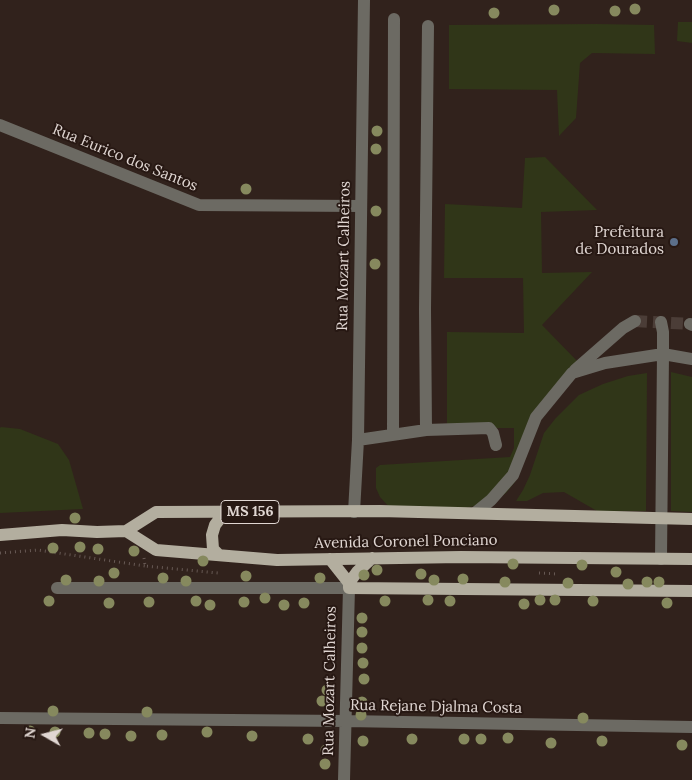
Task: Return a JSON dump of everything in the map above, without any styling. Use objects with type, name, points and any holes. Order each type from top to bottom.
[{"type":"main road","name":"Avenida Coronel Ponciano","points":[[692,519],[475,513],[156,512],[126,531],[156,550],[277,560],[461,557],[692,559]]},
{"type":"main road","points":[[219,555],[213,549],[212,536],[215,524],[225,512]]},
{"type":"main road","points":[[0,535],[62,530],[126,531]]},
{"type":"main road","points":[[349,586],[357,572],[372,558]]},
{"type":"main road","points":[[330,559],[349,586]]},
{"type":"main road","points":[[349,586],[692,591]]},
{"type":"street","name":"Rua Mozart Calheiros","points":[[354,512],[358,440],[364,0]]},
{"type":"street","points":[[393,434],[394,20]]},
{"type":"street","points":[[426,430],[428,26]]},
{"type":"street","name":"Rua Eurico dos Santos","points":[[0,125],[199,205],[361,206]]},
{"type":"street","points":[[475,513],[491,500],[513,475],[536,418],[572,373],[634,321]]},
{"type":"street","points":[[661,322],[663,332],[661,559]]},
{"type":"street","points":[[572,373],[605,363],[663,354],[692,360]]},
{"type":"street","points":[[358,440],[426,430],[489,428],[493,433],[496,445]]},
{"type":"street","name":"Rua Mozart Calheiros","points":[[344,780],[349,586]]},
{"type":"street","points":[[57,588],[349,586]]},
{"type":"street","name":"Rua Rejane Djalma Costa","points":[[0,718],[692,727]]},
{"type":"path","points":[[0,554],[38,550],[145,566]]},
{"type":"green space","points":[[678,22],[692,22],[692,43],[677,41]]},
{"type":"green space","points":[[449,25],[654,25],[655,54],[592,53],[580,63],[576,118],[559,136],[557,90],[449,89]]},
{"type":"green space","points":[[545,157],[597,210],[541,212],[542,273],[592,272],[542,325],[580,364],[538,421],[515,482],[506,493],[494,502],[465,508],[390,508],[380,497],[376,488],[376,468],[380,465],[510,457],[514,448],[514,428],[447,428],[447,332],[524,333],[523,278],[444,278],[445,204],[522,208],[525,158]]},
{"type":"green space","points":[[671,372],[692,377],[692,512],[671,511]]},
{"type":"green space","points":[[647,373],[646,511],[597,511],[564,492],[543,493],[527,501],[516,501],[530,475],[544,433],[579,395],[603,384],[628,376]]},
{"type":"green space","points":[[1,427],[20,429],[58,444],[69,460],[83,509],[0,513]]},
{"type":"tunnel","points":[[635,321],[690,324]]},
{"type":"place","name":"Prefeitura de Dourados","points":[[674,242]]}]
